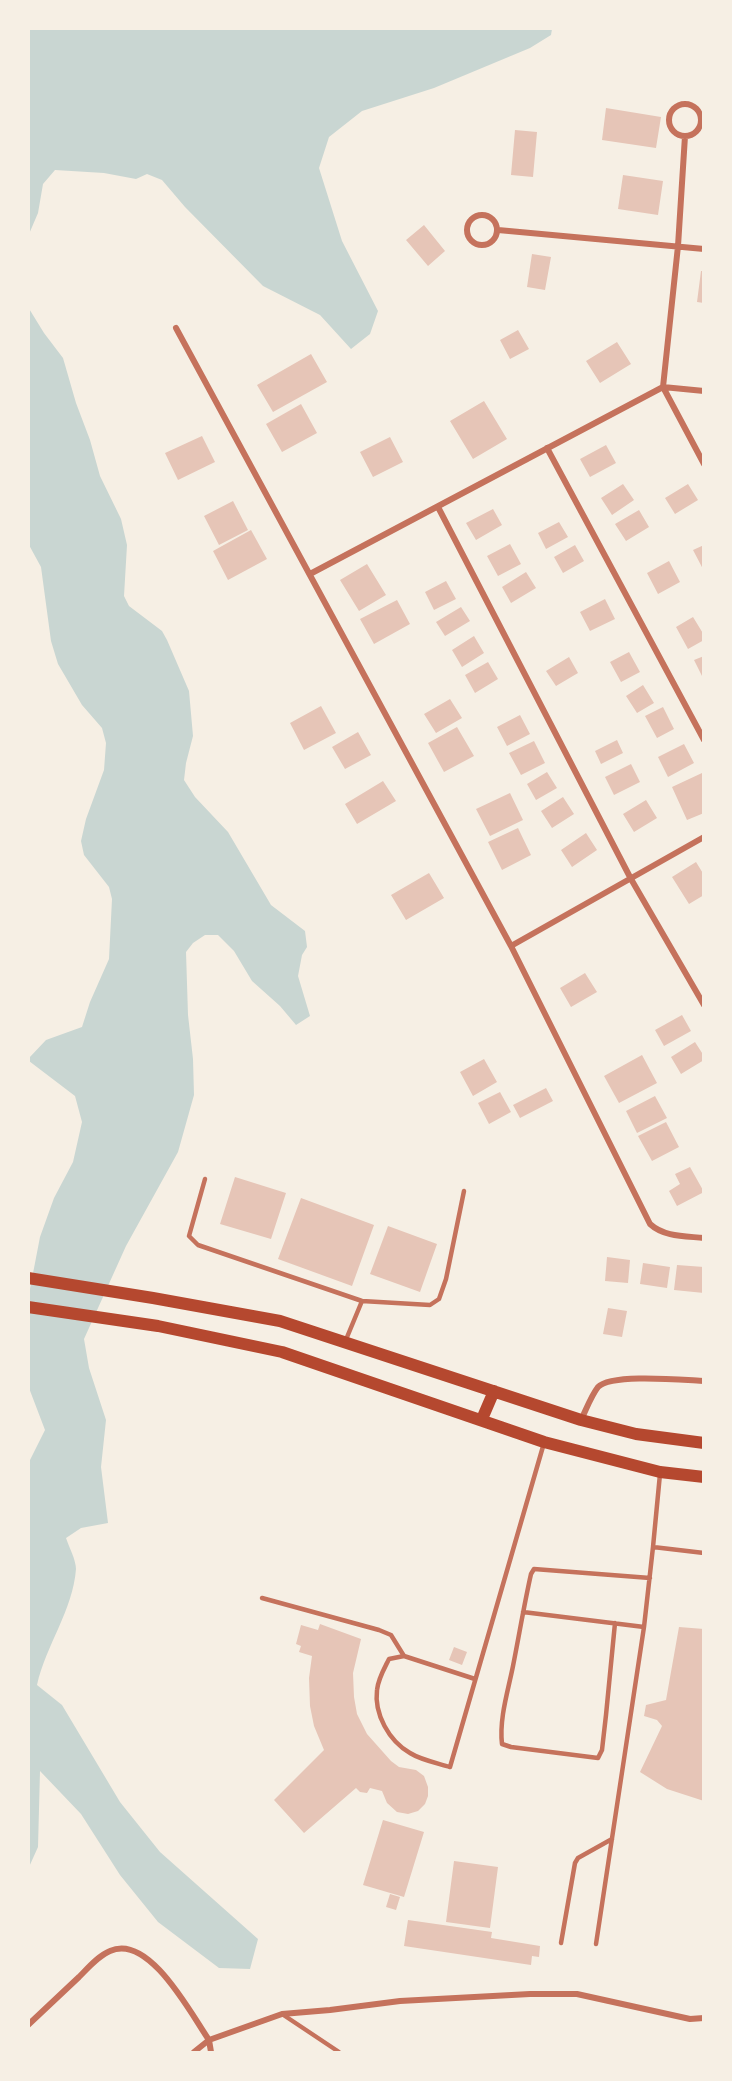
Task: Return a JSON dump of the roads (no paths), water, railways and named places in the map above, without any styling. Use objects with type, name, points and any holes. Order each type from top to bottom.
[{"type":"main road","points":[[28,1278],[280,1322],[580,1420],[636,1434],[704,1443]]},
{"type":"main road","points":[[28,1307],[158,1326],[282,1352],[544,1442],[660,1472],[704,1477]]},
{"type":"main road","points":[[482,1419],[494,1391]]},
{"type":"street","points":[[684,104],[695,108],[700,117],[700,123],[695,132],[685,136],[672,130],[669,120],[672,111],[684,104]]},
{"type":"street","points":[[685,136],[678,246],[663,387],[704,464]]},
{"type":"street","points":[[482,214],[494,218],[498,230],[494,241],[483,246],[471,241],[466,230],[471,219],[482,214]]},
{"type":"street","points":[[498,230],[704,249]]},
{"type":"street","points":[[176,328],[511,946],[650,1224],[656,1230],[667,1234],[704,1238]]},
{"type":"street","points":[[310,574],[663,387],[704,391]]},
{"type":"street","points":[[547,448],[704,740]]},
{"type":"street","points":[[438,507],[631,879],[704,1005]]},
{"type":"street","points":[[511,946],[704,837]]},
{"type":"street","points":[[580,1420],[599,1386],[608,1380],[704,1381]]},
{"type":"street","points":[[28,2025],[99,1958],[117,1948],[131,1948],[143,1954],[160,1969],[209,2040],[211,2052]]},
{"type":"street","points":[[195,2052],[209,2040],[282,2014],[400,2001],[530,1994],[577,1994],[690,2019],[704,2019]]},
{"type":"lane","points":[[205,1179],[189,1236],[198,1245],[362,1301],[430,1305],[439,1299],[446,1279],[464,1191]]},
{"type":"lane","points":[[345,1342],[362,1301]]},
{"type":"lane","points":[[475,1679],[405,1656],[389,1659],[381,1674],[377,1689],[380,1714],[393,1740],[410,1754],[450,1767],[544,1442]]},
{"type":"lane","points":[[596,1944],[645,1628],[660,1472]]},
{"type":"lane","points":[[653,1547],[704,1552]]},
{"type":"lane","points":[[615,1623],[602,1750],[598,1758],[502,1744],[501,1735],[523,1612],[534,1569],[650,1578]]},
{"type":"lane","points":[[262,1598],[384,1632],[391,1635],[405,1656]]},
{"type":"lane","points":[[523,1612],[645,1628]]},
{"type":"lane","points":[[561,1943],[575,1863],[578,1858],[612,1839]]},
{"type":"lane","points":[[282,2014],[339,2052]]}]
